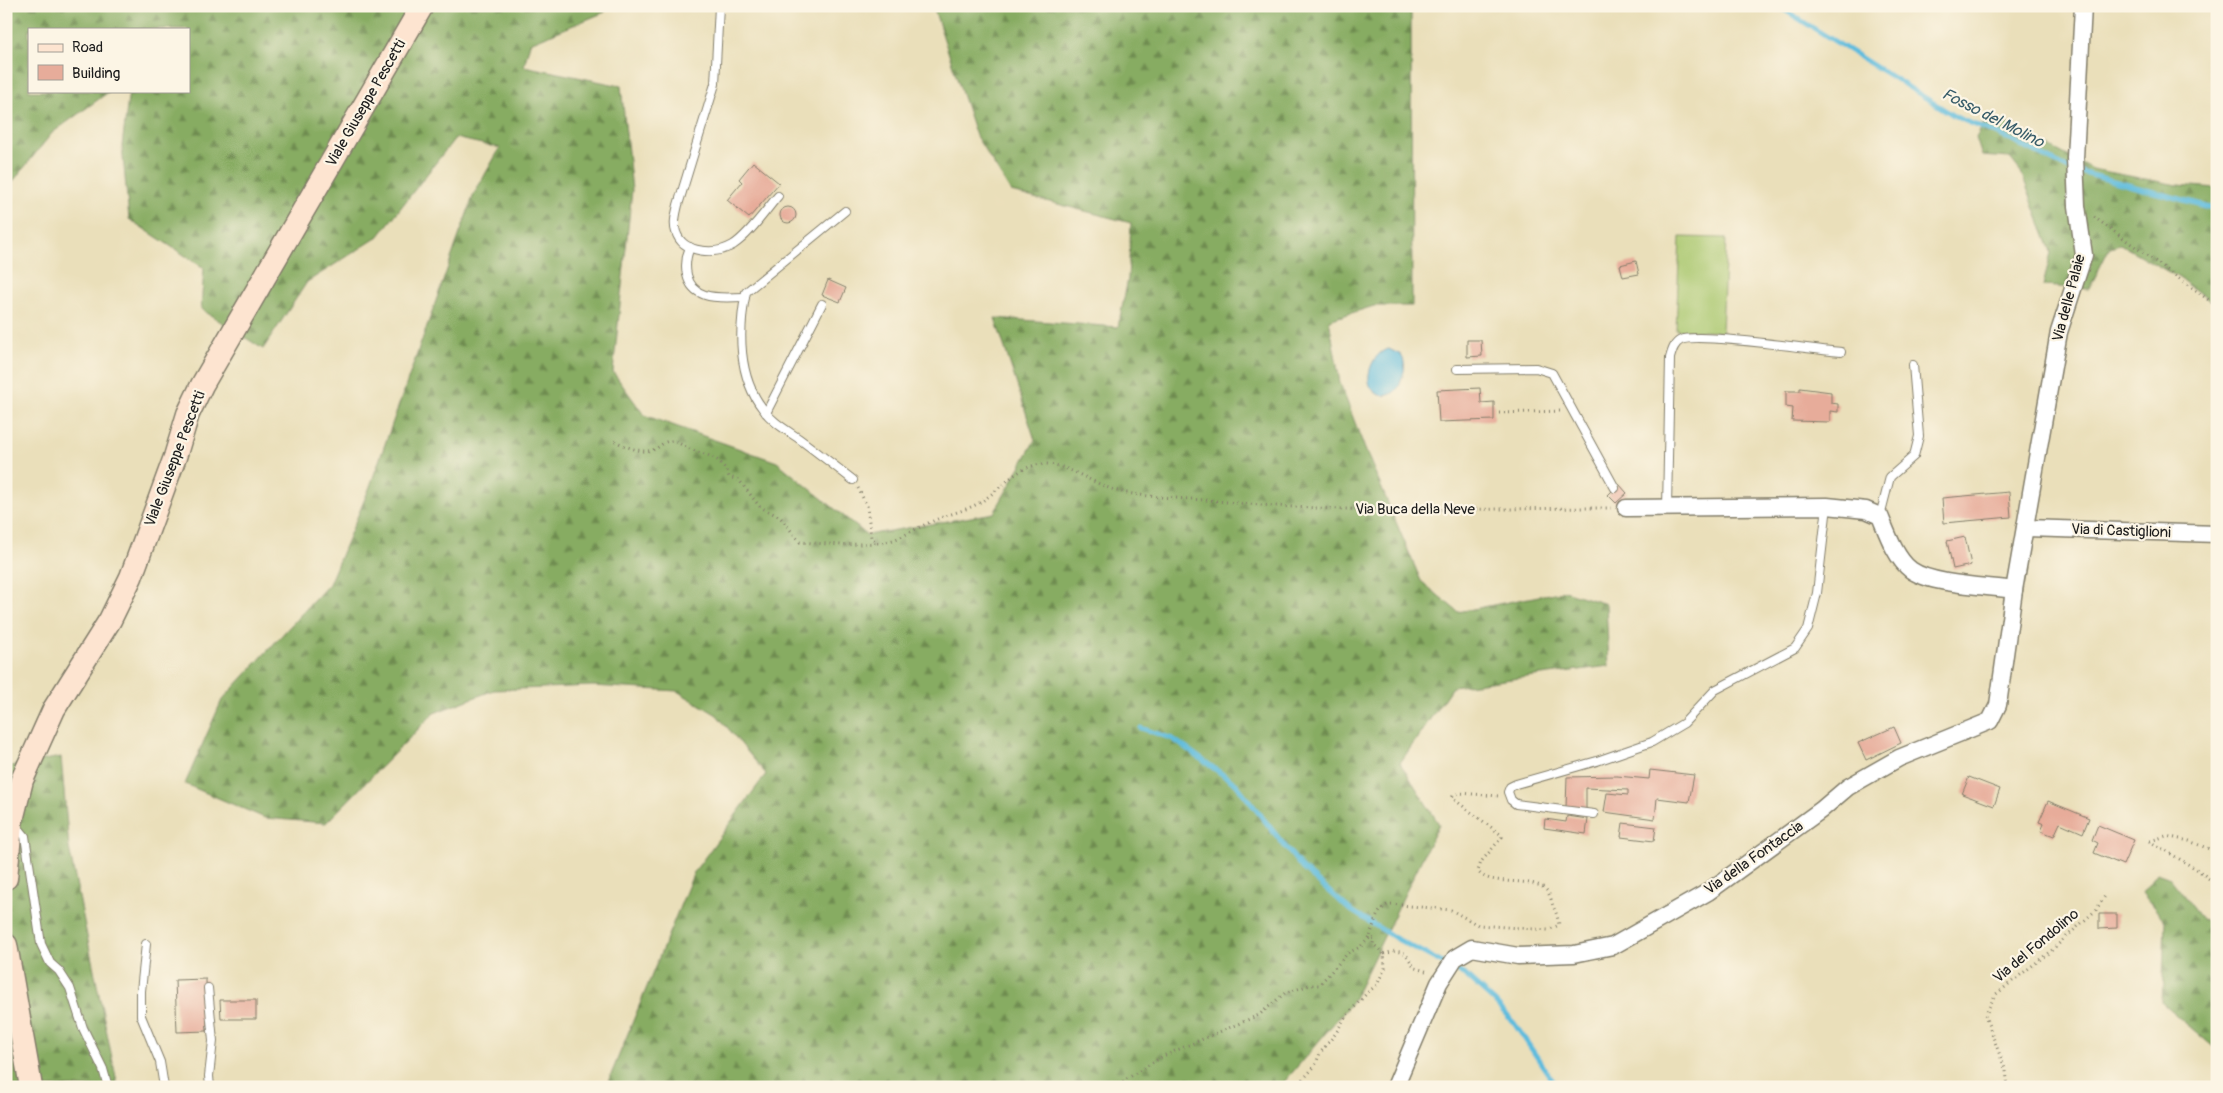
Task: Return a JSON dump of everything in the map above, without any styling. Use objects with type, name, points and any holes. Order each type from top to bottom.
[{"type":"street","name":"Viale Giuseppe Pescetti","points":[[6,878],[11,828],[22,780],[54,709],[110,620],[131,577],[175,458],[188,414],[202,385],[422,6]]},
{"type":"street","name":"Via delle Palaie","points":[[2025,528],[2059,332],[2084,255],[2077,206],[2075,158],[2083,6]]},
{"type":"street","points":[[1624,504],[1667,508],[1827,506],[1866,510],[1880,516],[1900,556],[1910,569],[1923,577],[2014,590]]},
{"type":"street","name":"Via di Castiglioni","points":[[2025,528],[2217,534]]},
{"type":"street","name":"Via della Fontaccia","points":[[1449,968],[1472,948],[1518,956],[1574,954],[1613,946],[1708,892],[1814,816],[1848,787],[1899,758],[1990,721],[1998,705],[2014,590],[2025,528]]},
{"type":"street","points":[[6,945],[31,1087]]},
{"type":"street","points":[[1395,1087],[1404,1063],[1449,968]]},
{"type":"lane","points":[[719,6],[715,84],[675,216],[674,226],[676,234],[682,242],[690,247],[701,251],[718,251],[740,240],[778,196]]},
{"type":"lane","points":[[845,211],[750,286],[745,297],[742,347],[744,372],[751,391],[766,413],[777,424],[853,480]]},
{"type":"lane","points":[[690,247],[686,270],[688,278],[697,291],[704,295],[745,297]]},
{"type":"lane","points":[[766,413],[822,304]]},
{"type":"lane","points":[[1667,508],[1670,358],[1676,343],[1684,338],[1713,338],[1841,352]]},
{"type":"lane","points":[[1880,516],[1890,477],[1908,464],[1914,456],[1917,447],[1919,436],[1914,365]]},
{"type":"lane","points":[[1457,369],[1545,370],[1552,374],[1557,378],[1615,488]]},
{"type":"lane","points":[[1594,814],[1516,804],[1508,792],[1510,787],[1516,784],[1597,761],[1652,742],[1684,724],[1715,690],[1795,648],[1808,629],[1823,552],[1827,506]]},
{"type":"lane","points":[[11,828],[20,830],[24,836],[41,944],[50,963],[59,971],[70,988],[83,1028],[103,1069],[108,1087]]},
{"type":"lane","points":[[146,944],[141,991],[141,1016],[160,1062],[164,1087]]},
{"type":"lane","points":[[208,988],[213,1041],[209,1076],[210,1087]]},
{"type":"path","points":[[2077,206],[2217,306]]},
{"type":"path","points":[[1499,413],[1574,411]]},
{"type":"path","name":"Via Buca della Neve","points":[[614,441],[644,451],[655,449],[662,444],[672,441],[714,457],[724,464],[729,477],[739,480],[760,507],[780,517],[800,542],[842,545],[888,542],[932,521],[978,504],[1015,474],[1034,464],[1046,463],[1069,470],[1087,480],[1121,492],[1252,505],[1346,509],[1624,504]]},
{"type":"path","points":[[853,480],[867,506],[871,537],[876,543]]},
{"type":"path","points":[[1296,1087],[1315,1066],[1320,1053],[1336,1033],[1346,1016],[1369,991],[1377,986],[1385,968],[1384,954],[1373,944],[1372,937],[1370,937],[1380,908],[1390,904],[1452,910],[1478,924],[1548,930],[1557,927],[1559,924],[1557,913],[1547,891],[1529,883],[1484,877],[1478,872],[1480,862],[1502,838],[1500,834],[1453,798],[1455,794],[1459,793],[1509,796]]},
{"type":"path","points":[[2217,852],[2189,840],[2166,836],[2150,841],[2198,870],[2217,885]]},
{"type":"path","name":"Via del Fondolino","points":[[2008,1087],[2006,1071],[1985,1016],[1995,995],[2052,950],[2096,910],[2105,896]]},
{"type":"path","points":[[1114,1087],[1163,1056],[1259,1015],[1285,993],[1310,985],[1319,985],[1348,953],[1360,947],[1368,938],[1372,937]]},
{"type":"path","points":[[1384,954],[1395,951],[1405,953],[1415,968],[1432,973],[1449,968]]},
{"type":"green space","points":[[6,6],[604,6],[605,12],[530,43],[524,66],[621,86],[632,190],[613,372],[644,415],[777,462],[867,535],[994,513],[1035,440],[995,318],[1118,327],[1128,279],[1131,223],[1011,192],[976,136],[933,6],[1411,6],[1412,306],[1374,306],[1329,320],[1340,383],[1365,449],[1421,581],[1458,612],[1564,591],[1606,604],[1609,666],[1452,687],[1400,763],[1439,824],[1352,1002],[1280,1087],[606,1087],[694,872],[766,774],[717,715],[677,691],[593,686],[494,690],[434,713],[326,823],[265,818],[185,784],[222,700],[329,584],[369,489],[474,194],[500,148],[455,138],[378,237],[307,282],[263,349],[201,309],[204,268],[129,219],[122,146],[129,92],[190,92],[190,28],[28,28],[28,92],[109,92],[52,133],[6,190]]},
{"type":"green space","points":[[1989,114],[2092,169],[2177,185],[2217,188],[2217,306],[2179,278],[2120,244],[2110,247],[2089,289],[2043,286],[2051,252],[2021,172],[2010,158],[1982,156],[1976,138]]},
{"type":"green space","points":[[1680,237],[1726,238],[1722,332],[1676,330]]},
{"type":"green space","points":[[61,757],[69,848],[118,1087],[6,1087],[6,767]]},
{"type":"green space","points":[[2157,873],[2170,878],[2202,919],[2217,923],[2217,1050],[2162,1003],[2165,921],[2142,893]]},
{"type":"water","points":[[1389,349],[1401,355],[1404,362],[1404,371],[1397,390],[1385,396],[1376,393],[1372,389],[1369,372],[1379,354]]},
{"type":"building","points":[[753,162],[779,183],[749,218],[727,200],[742,182],[739,179]]},
{"type":"building","points":[[785,207],[791,207],[796,212],[794,221],[785,223],[780,218],[780,212]]},
{"type":"building","points":[[1636,261],[1639,274],[1623,277],[1620,265]]},
{"type":"building","points":[[828,280],[846,288],[840,302],[822,295]]},
{"type":"building","points":[[1467,340],[1481,340],[1482,356],[1467,357]]},
{"type":"building","points":[[1480,388],[1481,403],[1494,402],[1494,420],[1439,422],[1437,390]]},
{"type":"building","points":[[1800,388],[1831,392],[1831,403],[1838,404],[1838,412],[1830,411],[1830,422],[1792,421],[1793,408],[1786,407],[1786,391],[1800,391]]},
{"type":"building","points":[[1619,484],[1627,493],[1616,503],[1608,495]]},
{"type":"building","points":[[2009,492],[2011,517],[1944,523],[1942,498]]},
{"type":"building","points":[[1965,537],[1971,565],[1953,569],[1947,541]]},
{"type":"building","points":[[1894,727],[1901,743],[1866,760],[1858,743]]},
{"type":"building","points":[[1650,770],[1694,775],[1689,802],[1657,798],[1655,819],[1604,812],[1607,793],[1628,795],[1628,790],[1586,788],[1586,810],[1566,808],[1567,777],[1617,776],[1649,779]]},
{"type":"building","points":[[1969,777],[2000,789],[1994,806],[1962,794]]},
{"type":"building","points":[[2048,801],[2089,818],[2083,833],[2060,823],[2054,836],[2041,831],[2044,824],[2039,822]]},
{"type":"building","points":[[1567,816],[1588,819],[1586,834],[1544,828],[1545,819],[1566,822]]},
{"type":"building","points":[[1623,823],[1656,827],[1654,841],[1621,837]]},
{"type":"building","points":[[2098,825],[2134,840],[2123,865],[2094,853],[2098,843],[2092,840]]},
{"type":"building","points":[[2099,914],[2117,914],[2117,928],[2099,929]]},
{"type":"building","points":[[206,979],[207,1031],[177,1032],[175,980]]},
{"type":"building","points":[[220,1000],[256,1000],[256,1019],[221,1019]]},
{"type":"waterway","name":"Fosso del Molino","points":[[1778,6],[1958,118],[2000,135],[2069,169],[2217,209]]},
{"type":"waterway","points":[[1141,728],[1173,739],[1236,784],[1302,868],[1349,909],[1397,939],[1465,975],[1494,1001],[1514,1023],[1557,1087]]}]
